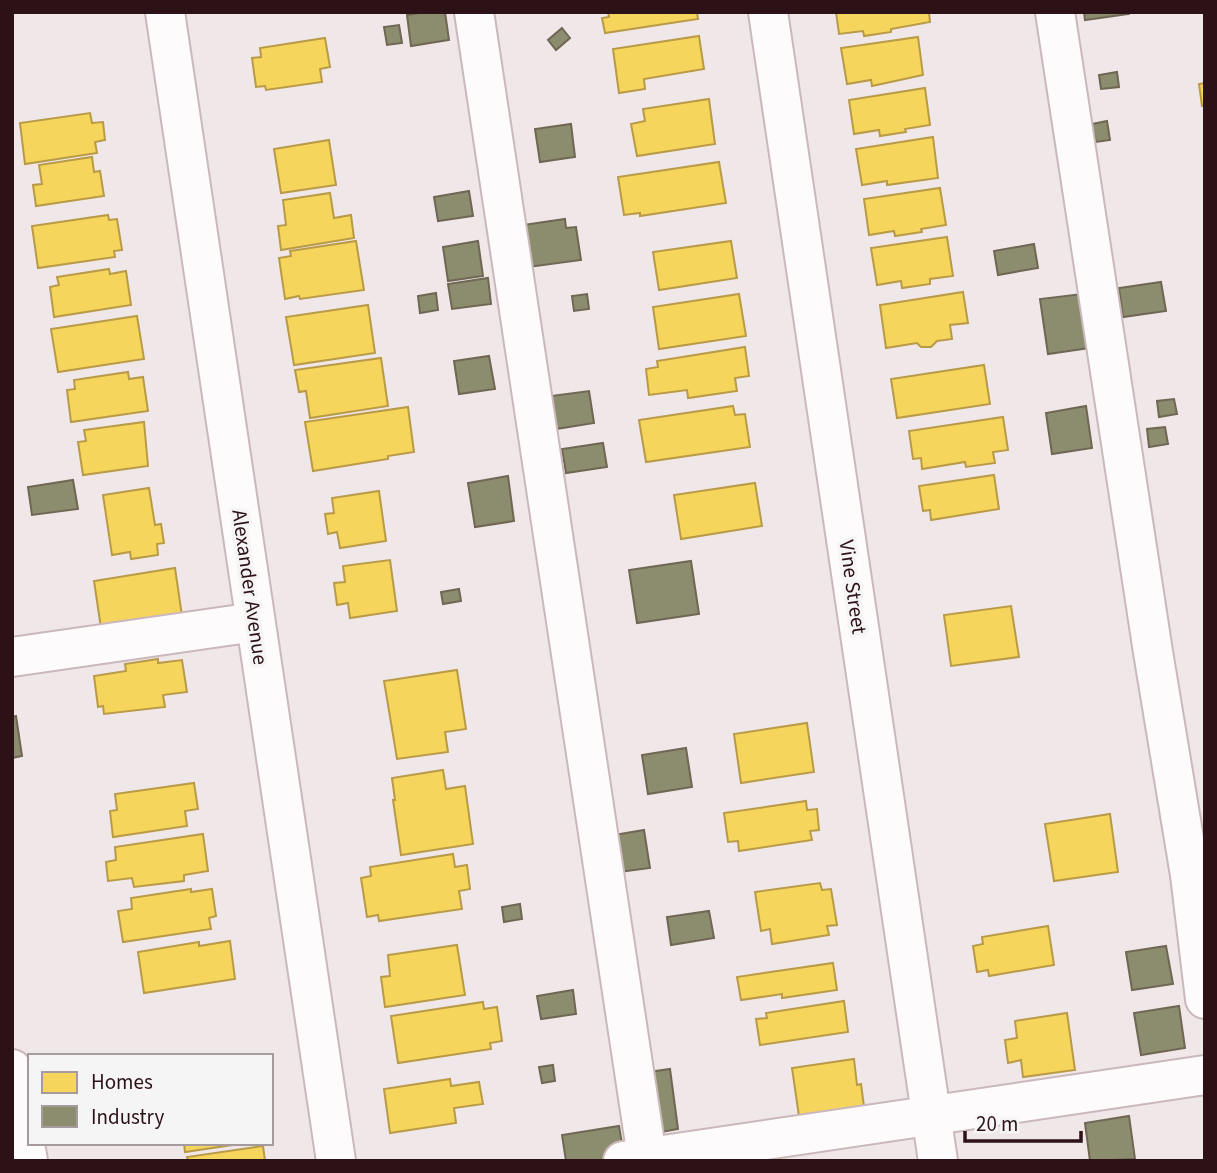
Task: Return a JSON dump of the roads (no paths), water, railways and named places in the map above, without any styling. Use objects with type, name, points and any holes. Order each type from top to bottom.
[{"type":"street","name":"Alexander Avenue","points":[[165,12],[336,1161]]},
{"type":"street","points":[[474,12],[635,1159],[1205,1075]]},
{"type":"street","name":"Vine Street","points":[[768,12],[938,1161]]},
{"type":"street","points":[[1055,12],[1153,652],[1190,874],[1205,999]]},
{"type":"street","points":[[12,657],[255,622]]},
{"type":"street","points":[[12,1069],[28,1161]]}]
